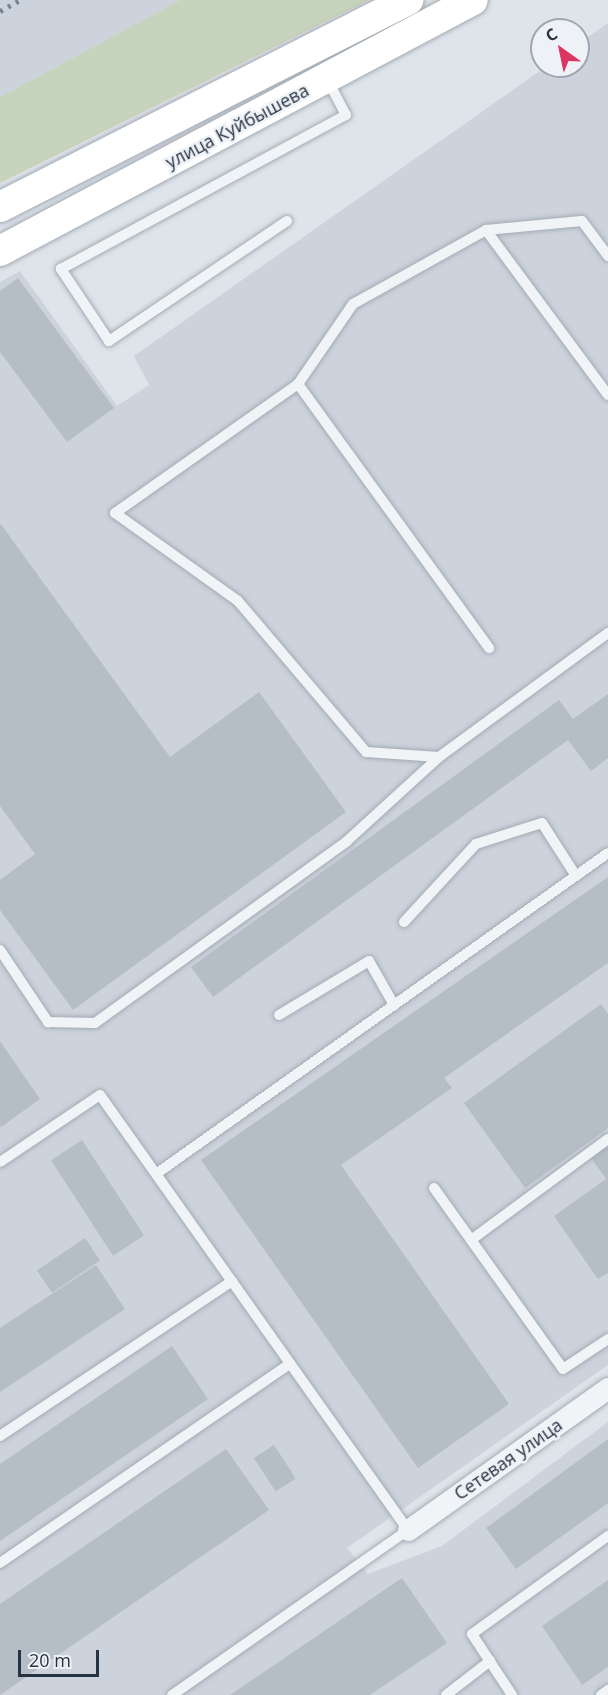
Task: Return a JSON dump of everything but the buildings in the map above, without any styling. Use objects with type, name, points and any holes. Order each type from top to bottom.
[{"type":"main road","name":"улица Куйбышева","points":[[0,207],[408,0]]},
{"type":"main road","name":"улица Куйбышева","points":[[0,251],[473,0]]},
{"type":"main road","points":[[265,74],[280,103]]},
{"type":"street","name":"Сетевая улица","points":[[408,1530],[608,1388]]},
{"type":"lane","points":[[287,221],[109,341],[61,268],[346,116],[327,79]]},
{"type":"lane","points":[[439,757],[366,752],[238,601],[115,513],[298,384],[353,304],[486,230],[582,220],[608,256]]},
{"type":"lane","points":[[486,230],[608,395]]},
{"type":"lane","points":[[298,384],[489,648]]},
{"type":"lane","points":[[0,950],[48,1022],[95,1023],[347,841],[439,757],[608,633]]},
{"type":"lane","points":[[404,922],[476,844],[542,823],[576,876]]},
{"type":"lane","points":[[156,1174],[608,853]]},
{"type":"lane","points":[[279,1014],[369,961],[394,1005]]},
{"type":"lane","points":[[0,1162],[100,1095],[408,1530],[172,1695]]},
{"type":"lane","points":[[471,1240],[608,1139]]},
{"type":"lane","points":[[434,1188],[563,1369],[608,1340]]},
{"type":"lane","points":[[0,1436],[232,1281]]},
{"type":"lane","points":[[0,1563],[290,1364]]},
{"type":"lane","points":[[512,1695],[472,1634],[608,1536]]},
{"type":"lane","points":[[446,1695],[490,1661]]},
{"type":"lane","points":[[601,1695],[608,1690]]},
{"type":"shaded area","points":[[0,0],[180,0],[0,97]]},
{"type":"shaded area","points":[[608,23],[608,1365],[347,1548],[368,1574],[442,1546],[608,1422],[608,1695],[0,1695],[0,282],[20,271],[117,406],[149,385],[134,356],[530,78],[590,78],[590,36]]},
{"type":"green space","points":[[180,0],[369,0],[0,183],[0,97]]},
{"type":"railway","points":[[0,11],[20,0]]}]
